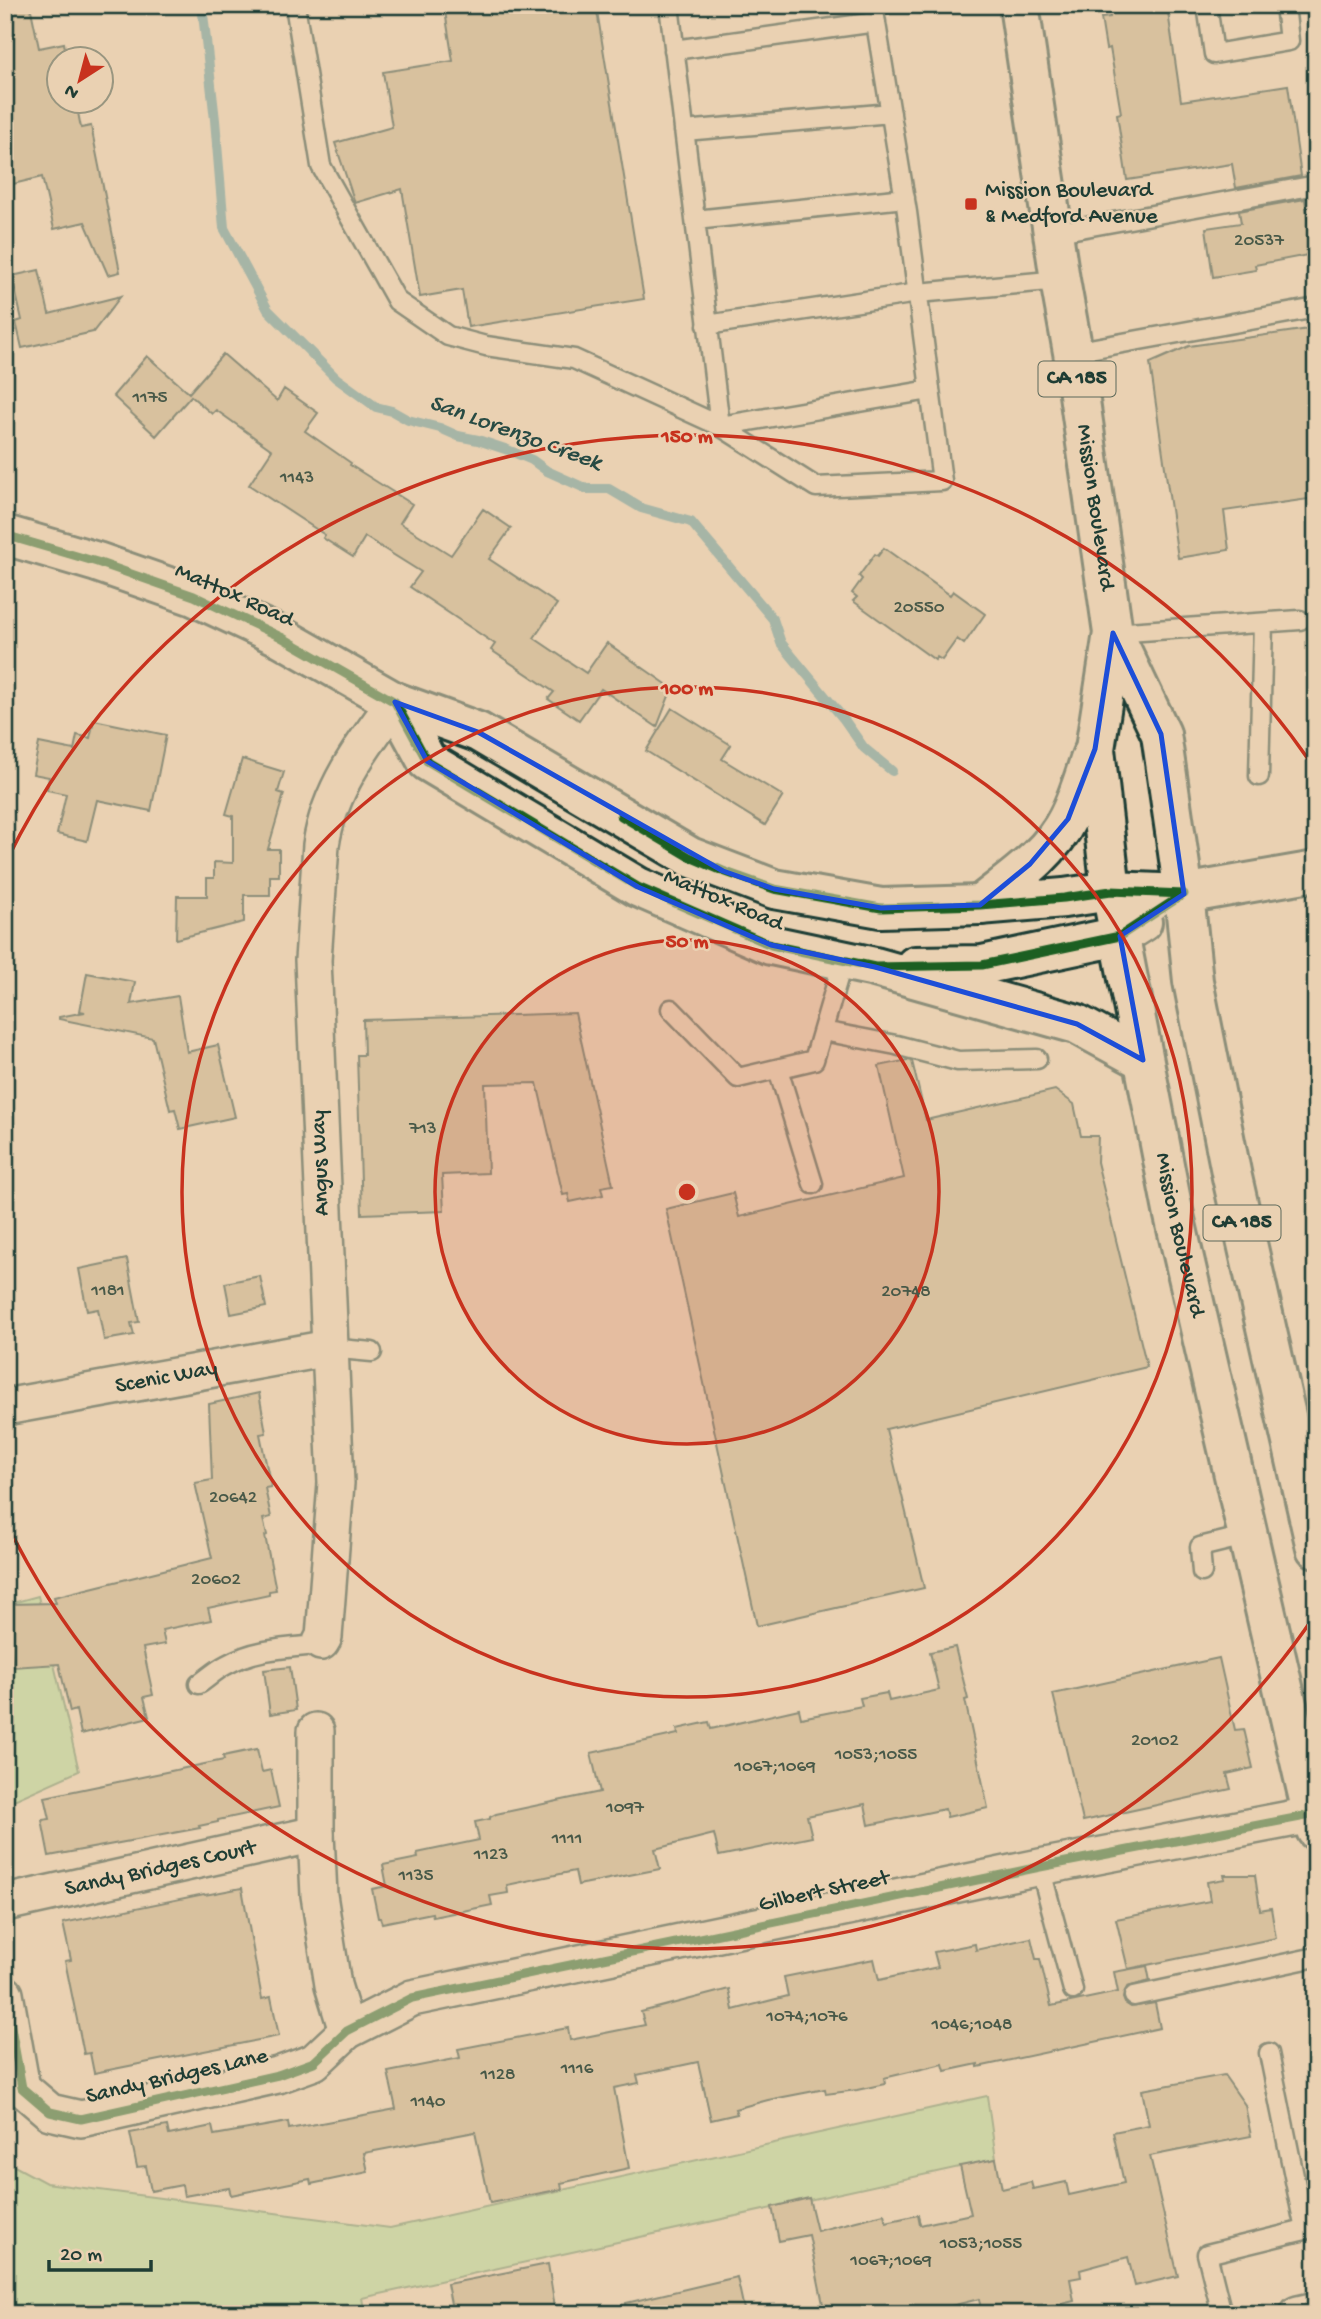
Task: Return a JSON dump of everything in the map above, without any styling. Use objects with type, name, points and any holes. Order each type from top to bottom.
[{"type":"main road","name":"Mission Boulevard","points":[[1019,5],[1113,633],[1095,749],[1111,891],[1173,1212],[1315,1819]]},
{"type":"main road","name":"Mattox Road","points":[[5,535],[97,562],[194,596],[281,637],[395,702],[478,732],[690,858],[774,889],[881,908],[979,905],[1111,891],[1184,894]]},
{"type":"main road","name":"Mission Boulevard","points":[[1113,633],[1161,734],[1184,894],[1192,981],[1316,1548]]},
{"type":"main road","name":"Mattox Road","points":[[395,702],[427,761],[638,887],[771,945],[859,964],[1077,1024],[1143,1060]]},
{"type":"main road","points":[[979,905],[1030,864],[1068,819],[1095,749]]},
{"type":"main road","points":[[1184,894],[1316,872]]},
{"type":"main road","name":"Mattox Road","points":[[859,964],[982,965],[1121,936],[1184,894]]},
{"type":"street","name":"Angus Way","points":[[321,1642],[324,1637],[336,1483],[313,960],[321,845],[331,805],[354,758],[395,702]]},
{"type":"street","name":"Scenic Way","points":[[5,1407],[329,1348]]},
{"type":"street","points":[[316,1731],[319,1895],[333,1985],[347,2031]]},
{"type":"street","name":"Gilbert Street","points":[[347,2031],[412,1998],[1040,1867],[1315,1819]]},
{"type":"street","name":"Sandy Bridges Court","points":[[5,1903],[316,1834]]},
{"type":"street","name":"Sandy Bridges Lane","points":[[5,1994],[22,2088],[50,2112],[80,2119],[278,2075],[314,2062],[347,2031]]},
{"type":"street","points":[[1298,2314],[1316,2310]]},
{"type":"lane","points":[[295,5],[321,166],[397,301],[448,336],[486,346],[574,359],[719,426],[816,487],[942,481],[905,198],[875,14],[674,50]]},
{"type":"lane","points":[[669,5],[719,426]]},
{"type":"lane","points":[[1207,5],[1214,54],[1289,41],[1284,5]]},
{"type":"lane","points":[[684,131],[891,113]]},
{"type":"lane","points":[[1053,233],[1316,185]]},
{"type":"lane","points":[[695,220],[905,198]]},
{"type":"lane","points":[[708,325],[918,293],[1060,279]]},
{"type":"lane","points":[[1073,352],[1316,308]]},
{"type":"lane","points":[[719,426],[930,390]]},
{"type":"lane","points":[[1113,633],[1300,620]]},
{"type":"lane","points":[[1259,776],[1263,623]]},
{"type":"lane","points":[[671,1009],[738,1078],[778,1069],[814,1060],[823,1031],[859,964]]},
{"type":"lane","points":[[823,1031],[896,1045],[958,1061],[1037,1059]]},
{"type":"lane","points":[[778,1069],[813,1184]]},
{"type":"lane","points":[[329,1348],[372,1352]]},
{"type":"lane","points":[[1202,1572],[1200,1547],[1249,1535]]},
{"type":"lane","points":[[198,1684],[223,1666],[246,1655],[268,1649],[317,1646],[321,1642]]},
{"type":"lane","points":[[1040,1867],[1073,1990]]},
{"type":"lane","points":[[1135,1996],[1316,1956]]},
{"type":"lane","points":[[1222,2314],[1207,2254],[1305,2231],[1269,2053]]},
{"type":"highlighted area","points":[[1113,633],[1161,734],[1184,894],[1120,936],[1143,1060],[1077,1024],[875,967],[771,945],[638,887],[427,761],[395,702],[478,732],[723,871],[774,889],[881,908],[980,905],[1030,864],[1068,819],[1095,749]]},
{"type":"green space","points":[[38,1596],[79,1771],[5,1804],[5,1605]]},
{"type":"green space","points":[[987,2096],[996,2159],[362,2298],[365,2314],[5,2314],[5,2161],[46,2183],[390,2228]]},
{"type":"building","points":[[5,5],[30,5],[39,48],[46,47],[46,116],[79,116],[81,128],[91,126],[120,272],[108,275],[85,222],[54,229],[42,177],[5,186]]},
{"type":"building","points":[[444,5],[596,5],[644,299],[468,327],[462,290],[420,297],[402,189],[355,203],[335,143],[392,127],[383,72],[453,61]]},
{"type":"building","points":[[1108,5],[1167,5],[1181,101],[1288,85],[1301,176],[1236,188],[1232,164],[1127,180],[1117,114],[1121,113],[1110,48],[1106,49],[1101,18],[1110,17]]},
{"type":"building","points":[[1305,199],[1313,254],[1255,265],[1256,270],[1213,277],[1206,228],[1241,223],[1239,211]]},
{"type":"building","points":[[39,270],[49,314],[121,296],[93,332],[22,348],[16,322],[22,320],[12,276]]},
{"type":"building","points":[[1316,328],[1316,498],[1224,511],[1229,550],[1178,558],[1150,363],[1189,346]]},
{"type":"building","points":[[223,354],[277,401],[284,389],[318,413],[305,431],[351,463],[350,465],[412,504],[400,523],[451,555],[483,509],[511,528],[489,559],[557,604],[534,638],[586,673],[607,643],[672,688],[657,727],[601,689],[579,720],[548,699],[554,692],[491,650],[495,644],[410,587],[421,572],[365,537],[353,557],[323,538],[325,535],[249,485],[272,450],[216,410],[212,414],[191,396],[156,436],[113,396],[147,356],[189,393]]},
{"type":"building","points":[[884,548],[950,595],[953,591],[985,614],[964,644],[957,639],[942,660],[937,657],[935,660],[853,601],[857,597],[852,593],[862,579],[859,576],[875,554],[878,556]]},
{"type":"building","points":[[672,708],[731,745],[722,759],[783,796],[765,825],[646,751]]},
{"type":"building","points":[[94,720],[166,735],[151,811],[97,800],[87,841],[57,834],[66,794],[47,790],[49,777],[33,774],[39,743],[74,750],[77,735],[90,738]]},
{"type":"building","points":[[242,759],[284,772],[278,792],[284,794],[268,849],[279,849],[279,876],[270,876],[270,895],[244,895],[244,922],[176,939],[177,896],[207,896],[207,878],[214,878],[214,862],[233,863],[233,816],[226,814]]},
{"type":"building","points":[[87,973],[135,982],[131,1004],[178,996],[187,1052],[218,1045],[235,1117],[180,1129],[175,1109],[170,1110],[153,1038],[59,1019],[85,1012],[80,1011]]},
{"type":"building","points":[[575,1013],[613,1185],[601,1187],[603,1195],[570,1202],[568,1194],[563,1195],[537,1083],[485,1084],[488,1173],[442,1175],[444,1211],[362,1214],[357,1055],[364,1055],[363,1020]]},
{"type":"building","points":[[912,1061],[926,1120],[1055,1090],[1074,1104],[1081,1136],[1098,1136],[1097,1162],[1147,1367],[886,1429],[924,1588],[757,1626],[666,1209],[733,1193],[739,1217],[904,1178],[879,1066]]},
{"type":"building","points":[[127,1259],[139,1322],[131,1323],[134,1335],[104,1340],[98,1309],[87,1311],[79,1269]]},
{"type":"building","points":[[260,1276],[266,1307],[231,1314],[225,1283]]},
{"type":"building","points":[[259,1393],[266,1433],[260,1434],[271,1487],[265,1488],[271,1517],[263,1519],[276,1590],[269,1591],[269,1595],[208,1608],[211,1620],[162,1630],[165,1644],[143,1648],[153,1695],[144,1697],[149,1717],[81,1734],[76,1710],[70,1712],[59,1664],[12,1667],[8,1604],[56,1603],[54,1597],[212,1558],[195,1483],[212,1480],[209,1404]]},
{"type":"building","points":[[955,1647],[968,1699],[965,1700],[988,1808],[947,1817],[945,1809],[869,1825],[865,1804],[807,1816],[812,1837],[719,1856],[714,1834],[655,1849],[660,1869],[578,1885],[575,1871],[507,1885],[508,1893],[490,1896],[492,1905],[433,1917],[432,1913],[382,1923],[378,1918],[372,1889],[387,1886],[383,1865],[418,1858],[417,1853],[479,1840],[475,1822],[490,1819],[496,1814],[600,1792],[591,1753],[678,1734],[677,1729],[709,1722],[711,1729],[799,1709],[801,1718],[862,1706],[860,1698],[887,1693],[889,1701],[939,1690],[930,1652]]},
{"type":"building","points":[[1219,1658],[1235,1730],[1244,1729],[1253,1768],[1227,1774],[1231,1789],[1083,1821],[1053,1694]]},
{"type":"building","points":[[290,1667],[296,1710],[270,1714],[264,1670]]},
{"type":"building","points":[[257,1749],[262,1772],[271,1770],[279,1807],[218,1820],[199,1826],[200,1828],[49,1856],[42,1820],[50,1819],[45,1797],[224,1760],[223,1756]]},
{"type":"building","points":[[1224,1875],[1255,1875],[1260,1910],[1271,1908],[1276,1938],[1128,1969],[1116,1919],[1210,1901],[1207,1882],[1225,1879]]},
{"type":"building","points":[[242,1888],[262,1999],[271,1997],[279,2036],[94,2073],[90,2053],[84,2054],[65,1961],[71,1960],[63,1923]]},
{"type":"building","points":[[1031,1938],[1036,1959],[1040,1959],[1051,2006],[1118,1992],[1114,1972],[1147,1966],[1150,1981],[1127,1987],[1123,1998],[1131,2007],[1155,2003],[1160,2028],[978,2067],[978,2064],[945,2071],[943,2064],[884,2078],[885,2084],[857,2090],[826,2094],[825,2089],[768,2100],[735,2109],[737,2114],[711,2120],[698,2062],[637,2075],[639,2083],[614,2088],[629,2168],[561,2183],[562,2189],[490,2203],[475,2132],[364,2153],[368,2172],[311,2184],[310,2179],[231,2195],[229,2188],[184,2196],[182,2185],[151,2191],[146,2166],[137,2167],[130,2133],[167,2126],[169,2135],[212,2126],[214,2135],[288,2122],[289,2129],[396,2109],[388,2072],[460,2058],[458,2049],[568,2028],[570,2040],[645,2025],[641,2012],[729,1989],[733,2010],[788,1996],[784,1977],[874,1959],[879,1980],[938,1967],[934,1952],[975,1944],[976,1950]]},
{"type":"building","points":[[1224,2075],[1245,2105],[1251,2136],[1150,2156],[1178,2276],[1135,2286],[1128,2257],[1080,2270],[1081,2277],[1070,2279],[1074,2301],[1037,2310],[1037,2307],[1008,2314],[982,2314],[979,2299],[919,2314],[825,2314],[809,2235],[779,2241],[772,2207],[809,2198],[817,2231],[884,2214],[886,2222],[918,2215],[920,2225],[971,2214],[960,2166],[996,2159],[1002,2189],[1031,2182],[1033,2189],[1066,2182],[1069,2195],[1124,2183],[1113,2132],[1149,2125],[1142,2090]]},
{"type":"building","points":[[548,2264],[556,2314],[453,2314],[447,2284]]},
{"type":"building","points":[[737,2277],[745,2314],[627,2314],[626,2303]]},
{"type":"waterway","name":"San Lorenzo Creek","points":[[202,5],[224,228],[268,310],[336,378],[376,407],[392,411],[408,420],[508,450],[587,489],[609,489],[641,508],[691,522],[773,619],[781,643],[843,718],[864,748],[892,771]]},
{"type":"cycle path","points":[[5,535],[97,562],[194,596],[281,637],[395,702],[427,761],[638,887],[771,945],[875,967],[982,965],[1120,936],[1184,894]]},
{"type":"cycle path","points":[[621,816],[690,857],[723,871],[774,889],[881,908],[980,905],[1111,891],[1184,894]]},
{"type":"cycle path","points":[[5,1994],[22,2088],[50,2112],[81,2119],[278,2075],[314,2062],[347,2031],[412,1998],[1040,1867],[1316,1814]]},
{"type":"place","name":"Mission Boulevard & Medford Avenue","points":[[971,204]]}]
